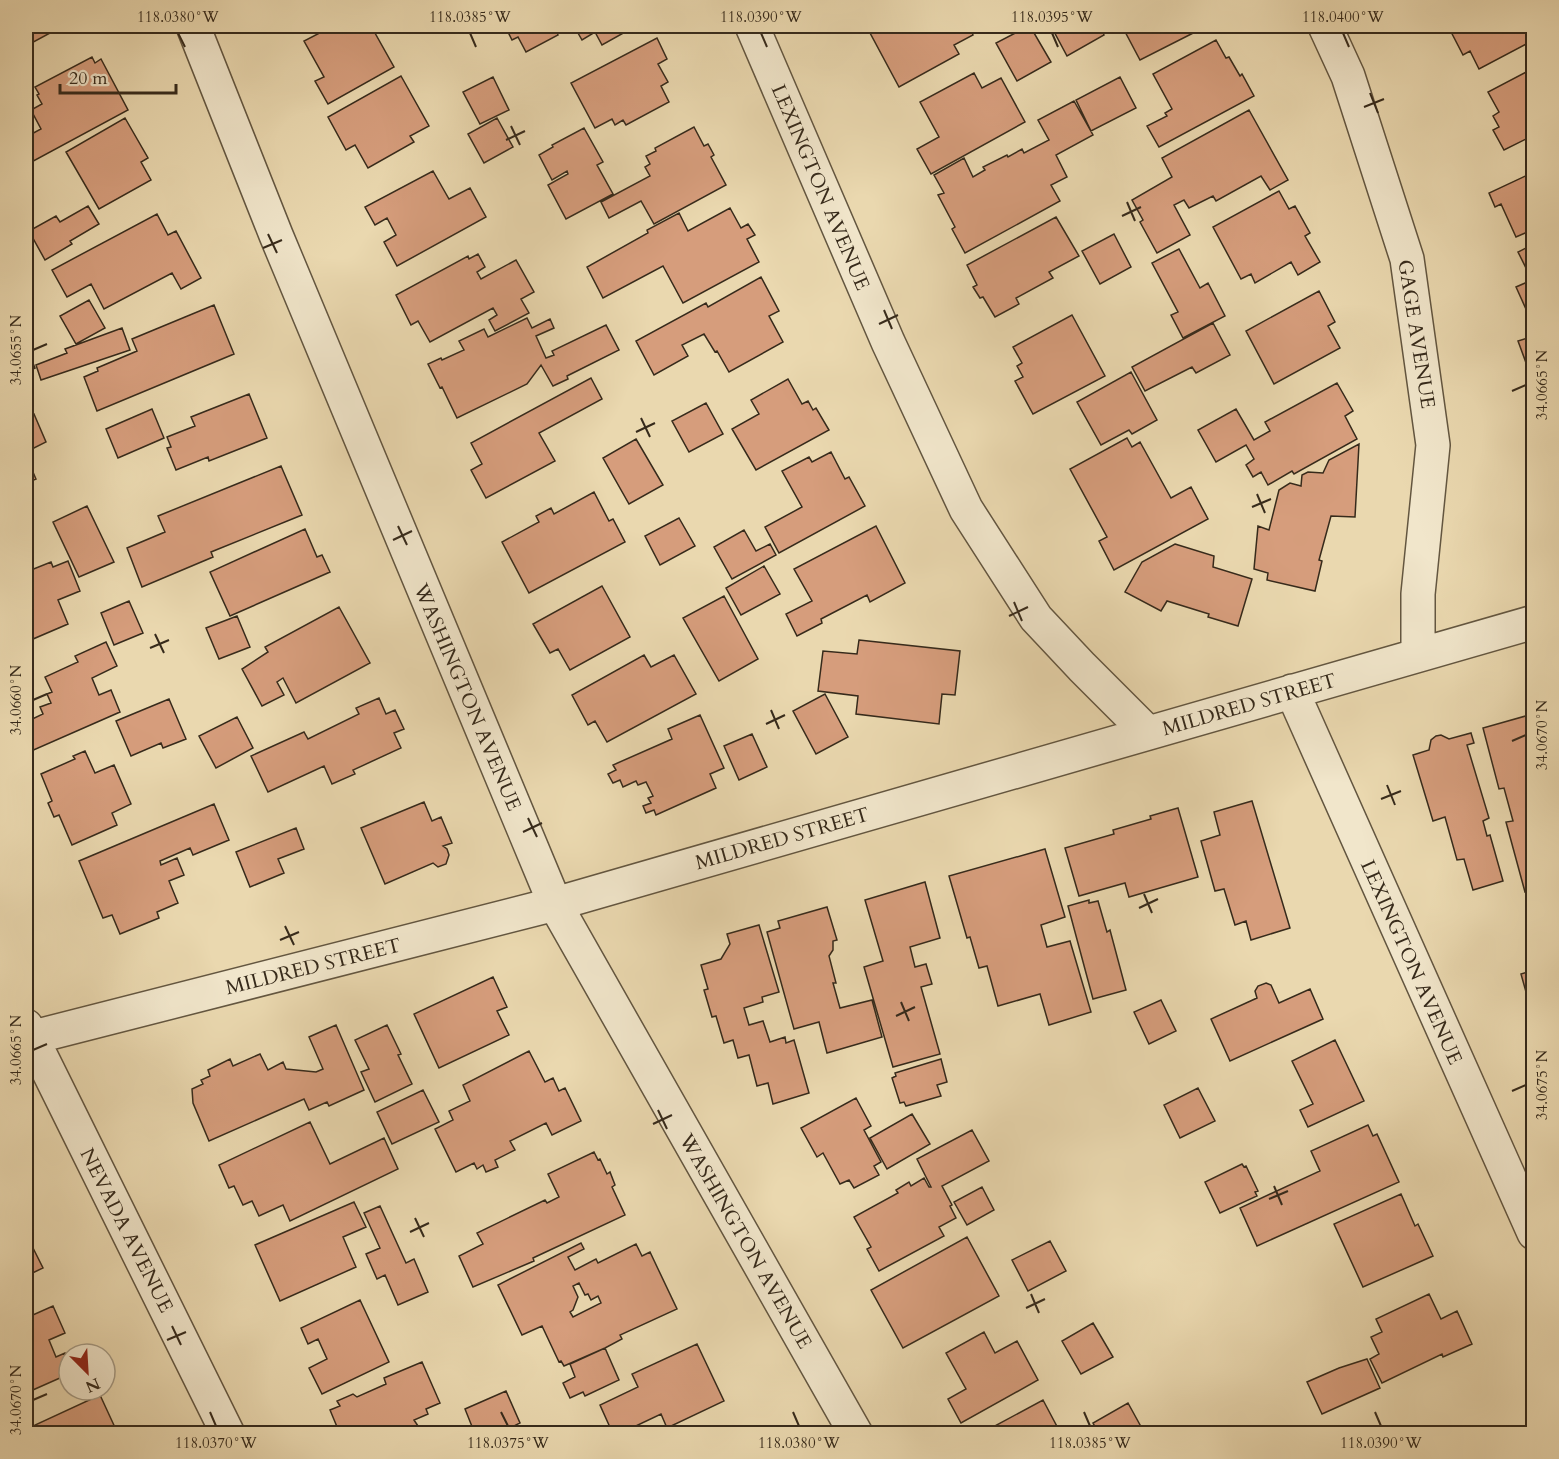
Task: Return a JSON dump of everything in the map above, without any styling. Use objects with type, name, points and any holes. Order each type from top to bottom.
[{"type":"street","name":"WASHINGTON AVENUE","points":[[193,26],[276,235],[555,904],[856,1434]]},
{"type":"street","name":"LEXINGTON AVENUE","points":[[752,26],[888,342],[966,509],[1036,618],[1082,668],[1148,733]]},
{"type":"street","name":"GAGE AVENUE","points":[[1325,26],[1348,76],[1407,259],[1433,445],[1418,594],[1418,655]]},
{"type":"street","name":"MILDRED STREET","points":[[27,1035],[555,904],[1533,622]]},
{"type":"street","name":"LEXINGTON AVENUE","points":[[1293,691],[1533,1233]]},
{"type":"street","name":"NEVADA AVENUE","points":[[27,1035],[228,1434]]},
{"type":"building","points":[[26,26],[75,26],[63,32],[61,27],[26,46]]},
{"type":"building","points":[[333,26],[371,26],[394,67],[328,104],[315,81],[324,77],[304,41]]},
{"type":"building","points":[[505,26],[553,26],[558,35],[526,52],[518,37],[512,40]]},
{"type":"building","points":[[574,26],[636,26],[602,45],[595,32],[582,40]]},
{"type":"building","points":[[879,26],[968,26],[973,35],[954,45],[959,54],[899,87],[869,31]]},
{"type":"building","points":[[1030,26],[1051,62],[1017,81],[996,43]]},
{"type":"building","points":[[1051,26],[1099,26],[1104,35],[1067,56]]},
{"type":"building","points":[[1122,26],[1207,26],[1140,60]]},
{"type":"building","points":[[1448,26],[1534,26],[1534,40],[1479,69],[1470,51],[1463,55]]},
{"type":"building","points":[[657,38],[667,59],[658,64],[668,82],[661,86],[669,102],[626,125],[623,120],[615,125],[612,119],[595,128],[571,83]]},
{"type":"building","points":[[1216,40],[1226,58],[1229,57],[1240,76],[1242,74],[1254,96],[1159,147],[1147,126],[1167,116],[1165,113],[1172,109],[1153,74]]},
{"type":"building","points":[[92,57],[95,63],[101,59],[128,110],[26,165],[26,137],[41,129],[31,110],[42,104],[35,87]]},
{"type":"building","points":[[1530,70],[1534,74],[1534,135],[1504,150],[1493,130],[1499,127],[1493,116],[1499,112],[1488,92]]},
{"type":"building","points":[[974,73],[982,88],[1001,78],[1025,122],[931,174],[917,149],[939,137],[920,102]]},
{"type":"building","points":[[401,76],[429,126],[410,136],[414,142],[368,168],[355,145],[346,150],[328,117]]},
{"type":"building","points":[[493,77],[509,110],[480,124],[463,92]]},
{"type":"building","points":[[1120,77],[1136,108],[1091,131],[1076,100]]},
{"type":"building","points":[[1074,101],[1093,135],[1056,155],[1067,177],[1051,185],[1060,201],[965,253],[952,229],[955,227],[938,195],[944,193],[934,175],[964,158],[973,177],[985,170],[983,167],[1007,155],[1008,157],[1022,149],[1024,153],[1049,140],[1038,120]]},
{"type":"building","points":[[1249,110],[1288,180],[1270,190],[1261,176],[1216,201],[1213,196],[1189,208],[1184,200],[1174,205],[1190,235],[1157,253],[1140,222],[1143,220],[1132,200],[1172,177],[1162,158]]},
{"type":"building","points":[[125,118],[148,158],[141,162],[151,180],[99,209],[66,152]]},
{"type":"building","points":[[497,118],[513,147],[484,163],[468,134]]},
{"type":"building","points":[[694,127],[704,146],[708,144],[714,155],[711,157],[726,185],[654,224],[641,201],[609,218],[601,202],[650,176],[645,167],[650,164],[646,156],[656,151],[655,148]]},
{"type":"building","points":[[584,128],[603,162],[597,165],[613,194],[566,219],[548,185],[568,174],[567,171],[552,180],[539,155],[553,147],[552,145]]},
{"type":"building","points":[[433,171],[449,199],[470,188],[486,217],[397,266],[384,242],[396,235],[387,218],[375,225],[365,207]]},
{"type":"building","points":[[1534,172],[1534,229],[1516,237],[1501,204],[1495,207],[1489,193]]},
{"type":"building","points":[[1279,191],[1289,209],[1295,206],[1310,233],[1305,236],[1320,262],[1298,275],[1291,262],[1255,283],[1251,274],[1241,279],[1213,227]]},
{"type":"building","points":[[88,206],[99,224],[70,241],[72,244],[45,260],[29,231],[56,216],[60,222]]},
{"type":"building","points":[[730,208],[741,228],[748,224],[755,235],[747,239],[759,262],[683,303],[663,266],[603,298],[587,267],[679,213],[688,231]]},
{"type":"building","points":[[157,214],[168,235],[176,231],[201,278],[181,289],[172,273],[104,309],[91,284],[67,297],[52,270]]},
{"type":"building","points":[[1056,217],[1079,256],[1049,272],[1053,278],[1016,298],[1019,304],[995,317],[983,297],[980,298],[973,287],[977,285],[967,265]]},
{"type":"building","points":[[1114,234],[1131,267],[1100,284],[1082,251]]},
{"type":"building","points":[[1534,244],[1534,316],[1530,318],[1516,287],[1532,280],[1518,252]]},
{"type":"building","points":[[1179,249],[1200,288],[1208,283],[1225,316],[1183,338],[1171,315],[1178,312],[1152,263]]},
{"type":"building","points":[[478,254],[485,267],[477,272],[481,279],[516,260],[534,292],[521,299],[529,313],[495,331],[489,320],[497,315],[493,308],[430,342],[418,321],[411,325],[396,295],[468,256],[469,259]]},
{"type":"building","points":[[761,277],[779,311],[769,316],[783,342],[729,372],[704,334],[682,345],[688,356],[654,375],[636,341],[706,303],[708,307]]},
{"type":"building","points":[[1319,291],[1335,322],[1328,326],[1340,348],[1274,384],[1246,331]]},
{"type":"building","points":[[89,300],[105,328],[76,344],[60,316]]},
{"type":"building","points":[[214,305],[234,354],[97,411],[84,377],[98,371],[97,368],[137,351],[132,339]]},
{"type":"building","points":[[1072,315],[1105,376],[1033,414],[1015,381],[1023,377],[1017,366],[1022,363],[1013,347]]},
{"type":"building","points":[[527,318],[532,328],[550,319],[554,328],[536,336],[546,358],[554,355],[552,351],[606,325],[619,350],[567,376],[568,379],[553,386],[541,365],[527,384],[457,418],[428,364],[464,350],[459,341],[484,329],[488,337]]},
{"type":"building","points":[[1213,323],[1230,355],[1196,373],[1192,367],[1145,391],[1132,367]]},
{"type":"building","points":[[122,328],[130,350],[41,380],[36,365],[67,353],[65,349]]},
{"type":"building","points":[[1534,336],[1534,396],[1528,379],[1532,379],[1518,341]]},
{"type":"building","points":[[26,346],[35,368],[26,372]]},
{"type":"building","points":[[1131,372],[1157,420],[1132,434],[1129,430],[1101,445],[1077,402]]},
{"type":"building","points":[[591,378],[602,399],[539,433],[555,461],[486,498],[471,470],[482,464],[471,443]]},
{"type":"building","points":[[788,379],[802,404],[808,401],[813,410],[816,408],[829,430],[756,470],[732,429],[759,414],[751,400]]},
{"type":"building","points":[[1337,383],[1353,411],[1345,416],[1357,439],[1294,474],[1292,471],[1268,485],[1261,472],[1253,477],[1246,465],[1254,459],[1246,445],[1216,462],[1198,430],[1236,409],[1254,440],[1270,431],[1265,422]]},
{"type":"building","points":[[249,394],[267,438],[209,461],[208,457],[176,470],[167,448],[171,447],[167,437],[195,426],[191,417]]},
{"type":"building","points":[[706,403],[723,434],[689,452],[672,421]]},
{"type":"building","points":[[152,409],[164,438],[118,458],[106,429]]},
{"type":"building","points":[[34,414],[46,442],[26,452],[26,417]]},
{"type":"building","points":[[1127,438],[1132,447],[1140,442],[1171,498],[1191,487],[1208,519],[1114,570],[1099,541],[1107,537],[1070,469]]},
{"type":"building","points":[[636,439],[663,485],[629,504],[603,458]]},
{"type":"building","points":[[1359,444],[1355,517],[1331,516],[1319,560],[1322,561],[1315,591],[1267,580],[1268,573],[1254,569],[1258,526],[1269,530],[1279,490],[1290,483],[1301,486],[1302,475],[1308,472],[1323,473],[1329,460]]},
{"type":"building","points":[[831,452],[845,479],[849,477],[865,506],[779,553],[765,527],[802,507],[782,471],[809,457],[812,462]]},
{"type":"building","points":[[26,456],[36,479],[26,483]]},
{"type":"building","points":[[281,466],[302,515],[211,552],[213,557],[142,587],[127,548],[165,532],[158,516]]},
{"type":"building","points":[[594,492],[609,521],[613,519],[625,542],[529,593],[502,542],[539,522],[536,516],[551,508],[554,514]]},
{"type":"building","points":[[87,506],[114,562],[79,577],[53,522]]},
{"type":"building","points":[[679,518],[695,546],[660,565],[645,536]]},
{"type":"building","points":[[876,526],[905,583],[870,602],[867,595],[821,619],[822,623],[797,636],[786,614],[812,601],[794,569]]},
{"type":"building","points":[[305,529],[317,557],[322,555],[330,572],[230,616],[210,572]]},
{"type":"building","points":[[744,530],[756,551],[770,544],[776,555],[732,579],[714,547]]},
{"type":"building","points":[[1175,544],[1214,556],[1213,567],[1252,579],[1238,626],[1167,601],[1161,611],[1125,592],[1142,562]]},
{"type":"building","points":[[68,561],[80,591],[58,600],[68,624],[26,642],[26,572],[51,562],[53,567]]},
{"type":"building","points":[[764,566],[780,594],[741,615],[726,588]]},
{"type":"building","points":[[602,586],[630,637],[570,670],[558,649],[550,653],[533,624]]},
{"type":"building","points":[[724,596],[758,659],[719,681],[683,618]]},
{"type":"building","points":[[129,601],[143,633],[114,645],[101,613]]},
{"type":"building","points":[[339,607],[370,663],[296,703],[283,678],[277,682],[284,695],[262,706],[242,669],[268,652],[265,647]]},
{"type":"building","points":[[237,616],[250,647],[219,659],[206,628]]},
{"type":"building","points":[[859,640],[960,651],[955,695],[942,694],[939,724],[856,714],[858,696],[818,691],[823,651],[857,654]]},
{"type":"building","points":[[106,642],[117,666],[92,678],[99,695],[111,690],[120,712],[29,752],[26,743],[26,722],[43,714],[40,707],[51,703],[47,694],[52,692],[45,677],[78,662],[75,656]]},
{"type":"building","points":[[644,655],[651,667],[674,655],[696,694],[607,742],[595,721],[588,725],[572,695]]},
{"type":"building","points":[[825,694],[848,737],[816,754],[793,711]]},
{"type":"building","points":[[379,698],[386,714],[395,710],[404,729],[394,733],[401,748],[353,770],[355,774],[332,784],[324,766],[268,792],[251,756],[304,732],[308,739],[359,714],[356,708]]},
{"type":"building","points":[[169,699],[186,739],[163,748],[161,743],[131,756],[116,721]]},
{"type":"building","points":[[700,715],[724,768],[710,774],[716,788],[656,815],[654,810],[646,813],[643,806],[651,803],[648,798],[653,796],[646,782],[638,785],[636,781],[623,787],[620,780],[613,783],[608,774],[616,770],[613,765],[672,739],[668,729]]},
{"type":"building","points":[[1529,715],[1532,726],[1534,726],[1534,889],[1525,892],[1506,822],[1513,821],[1504,788],[1499,789],[1483,728]]},
{"type":"building","points":[[237,717],[253,748],[216,768],[199,736]]},
{"type":"building","points":[[1471,733],[1474,743],[1467,745],[1489,818],[1483,821],[1487,836],[1490,835],[1503,881],[1473,890],[1464,859],[1457,860],[1445,817],[1433,821],[1413,755],[1429,750],[1431,740],[1436,736],[1441,735],[1449,739]]},
{"type":"building","points":[[752,734],[767,767],[739,780],[724,746]]},
{"type":"building","points":[[85,751],[95,773],[114,765],[131,804],[112,813],[117,825],[72,845],[59,815],[54,817],[48,803],[52,801],[41,774],[75,759],[73,756]]},
{"type":"building","points":[[1252,801],[1290,928],[1251,940],[1246,921],[1235,925],[1224,889],[1215,891],[1201,841],[1220,835],[1214,812]]},
{"type":"building","points":[[424,802],[432,821],[441,817],[452,843],[443,846],[449,855],[446,864],[438,867],[433,863],[385,884],[361,828]]},
{"type":"building","points":[[214,804],[229,840],[193,855],[190,848],[160,861],[161,865],[177,858],[184,875],[169,881],[178,903],[157,912],[159,918],[120,934],[112,915],[103,918],[79,861]]},
{"type":"building","points":[[1178,808],[1198,877],[1129,897],[1125,883],[1079,896],[1065,848],[1114,834],[1113,830]]},
{"type":"building","points":[[296,828],[304,849],[278,859],[284,873],[250,887],[236,852]]},
{"type":"building","points":[[1045,849],[1065,917],[1041,925],[1047,947],[1070,941],[1091,1012],[1049,1025],[1040,994],[998,1006],[987,966],[979,968],[970,937],[967,938],[949,876]]},
{"type":"building","points":[[925,882],[940,938],[910,947],[915,967],[926,964],[932,984],[921,987],[940,1054],[893,1067],[864,967],[883,961],[865,900]]},
{"type":"building","points":[[1089,900],[1089,903],[1098,901],[1107,932],[1110,930],[1126,990],[1093,999],[1068,906]]},
{"type":"building","points":[[827,907],[837,940],[833,941],[833,950],[829,956],[840,1008],[872,1000],[882,1037],[827,1053],[819,1022],[794,1029],[767,932],[780,928],[778,921]]},
{"type":"building","points":[[759,925],[779,992],[762,997],[763,1002],[744,1008],[749,1025],[763,1021],[770,1042],[785,1037],[786,1043],[794,1040],[809,1093],[773,1104],[768,1083],[757,1086],[749,1055],[738,1058],[733,1040],[724,1043],[716,1016],[712,1017],[704,990],[708,989],[701,965],[721,959],[730,944],[727,934]]},
{"type":"building","points":[[1531,971],[1532,974],[1534,973],[1534,1009],[1531,1010],[1521,974]]},
{"type":"building","points":[[493,977],[507,1007],[497,1011],[509,1035],[439,1068],[414,1014]]},
{"type":"building","points":[[1266,983],[1271,985],[1279,1003],[1310,989],[1323,1019],[1230,1061],[1211,1019],[1257,998],[1255,991],[1258,986]]},
{"type":"building","points":[[1161,1000],[1176,1031],[1149,1044],[1134,1012]]},
{"type":"building","points":[[336,1025],[364,1090],[329,1106],[327,1102],[309,1110],[304,1099],[209,1141],[193,1103],[192,1089],[203,1084],[201,1080],[210,1076],[208,1070],[230,1059],[233,1066],[260,1054],[268,1070],[283,1062],[286,1069],[316,1072],[323,1069],[309,1037]]},
{"type":"building","points":[[387,1025],[412,1084],[375,1102],[361,1072],[369,1069],[355,1040]]},
{"type":"building","points":[[1335,1040],[1364,1101],[1308,1127],[1300,1110],[1313,1104],[1292,1061]]},
{"type":"building","points":[[529,1051],[545,1082],[553,1078],[559,1091],[565,1088],[581,1121],[552,1135],[546,1123],[510,1141],[515,1150],[495,1160],[498,1167],[486,1172],[483,1165],[477,1169],[474,1163],[456,1172],[435,1129],[453,1120],[449,1111],[470,1101],[463,1085]]},
{"type":"building","points":[[941,1059],[947,1082],[937,1085],[941,1096],[906,1106],[904,1102],[900,1103],[892,1078],[896,1076],[895,1073]]},
{"type":"building","points":[[1198,1088],[1215,1121],[1180,1138],[1164,1105]]},
{"type":"building","points":[[423,1090],[439,1122],[392,1144],[377,1112]]},
{"type":"building","points":[[856,1098],[871,1126],[864,1130],[881,1162],[874,1166],[879,1175],[854,1188],[849,1180],[840,1184],[823,1153],[817,1157],[801,1128]]},
{"type":"building","points":[[912,1114],[930,1144],[887,1169],[870,1138]]},
{"type":"building","points":[[310,1122],[330,1164],[384,1138],[398,1169],[290,1221],[283,1205],[259,1216],[252,1201],[243,1205],[234,1186],[229,1188],[219,1165]]},
{"type":"building","points":[[1368,1125],[1373,1136],[1377,1134],[1399,1182],[1257,1246],[1240,1208],[1320,1171],[1311,1151]]},
{"type":"building","points":[[972,1130],[989,1161],[942,1186],[956,1218],[939,1227],[944,1236],[879,1271],[867,1249],[871,1247],[854,1217],[898,1193],[896,1190],[909,1182],[911,1186],[924,1178],[931,1187],[917,1159]]},
{"type":"building","points":[[594,1152],[607,1174],[610,1172],[615,1185],[612,1187],[625,1215],[533,1258],[534,1261],[473,1287],[459,1256],[483,1244],[477,1233],[545,1200],[547,1203],[559,1197],[548,1174]]},
{"type":"building","points":[[1242,1164],[1246,1166],[1258,1191],[1255,1192],[1257,1196],[1220,1213],[1205,1182]]},
{"type":"building","points":[[982,1187],[994,1210],[967,1225],[954,1202]]},
{"type":"building","points":[[1401,1194],[1415,1226],[1418,1224],[1433,1256],[1363,1287],[1334,1224]]},
{"type":"building","points":[[354,1202],[366,1227],[343,1237],[356,1267],[280,1301],[255,1245]]},
{"type":"building","points":[[380,1206],[406,1263],[414,1259],[428,1292],[398,1305],[385,1275],[377,1279],[366,1254],[380,1248],[364,1213]]},
{"type":"building","points":[[967,1237],[999,1296],[903,1348],[871,1290]]},
{"type":"building","points":[[1050,1241],[1066,1271],[1028,1291],[1012,1260]]},
{"type":"building","points":[[30,1242],[43,1268],[26,1276],[26,1244]]},
{"type":"building","points":[[581,1243],[584,1249],[568,1257],[575,1270],[596,1259],[598,1263],[636,1244],[642,1256],[650,1252],[677,1309],[620,1335],[622,1339],[564,1366],[561,1361],[559,1362],[542,1326],[522,1335],[498,1285]],"holes":[[[579,1283],[585,1295],[588,1294],[591,1300],[598,1296],[601,1303],[573,1317],[570,1312],[578,1297],[573,1286]]]},
{"type":"building","points":[[1429,1294],[1441,1319],[1457,1311],[1472,1344],[1443,1357],[1442,1354],[1382,1383],[1370,1359],[1379,1354],[1371,1337],[1382,1332],[1376,1319]]},
{"type":"building","points":[[360,1300],[389,1362],[322,1394],[309,1368],[327,1359],[318,1339],[308,1344],[301,1328]]},
{"type":"building","points":[[53,1306],[65,1333],[49,1340],[57,1357],[57,1379],[26,1393],[26,1318]]},
{"type":"building","points":[[1093,1323],[1113,1357],[1081,1374],[1062,1341]]},
{"type":"building","points":[[984,1332],[995,1353],[1017,1341],[1038,1380],[961,1423],[948,1399],[966,1389],[946,1353]]},
{"type":"building","points":[[697,1344],[724,1401],[667,1428],[661,1414],[619,1434],[613,1434],[600,1405],[638,1387],[632,1374]]},
{"type":"building","points":[[605,1348],[619,1380],[585,1396],[583,1392],[570,1398],[563,1383],[575,1377],[570,1364]]},
{"type":"building","points":[[1367,1359],[1380,1388],[1322,1414],[1307,1382]]},
{"type":"building","points":[[422,1362],[440,1403],[426,1409],[428,1414],[414,1420],[418,1426],[417,1432],[428,1427],[431,1434],[340,1434],[330,1410],[340,1406],[337,1401],[353,1394],[357,1397],[386,1384],[384,1378]]},
{"type":"building","points":[[506,1391],[520,1423],[498,1434],[475,1434],[465,1409]]},
{"type":"building","points":[[1043,1400],[1061,1434],[980,1434]]},
{"type":"building","points":[[85,1402],[103,1402],[118,1434],[39,1434],[35,1425]]},
{"type":"building","points":[[1128,1403],[1145,1434],[1099,1434],[1093,1423]]}]
